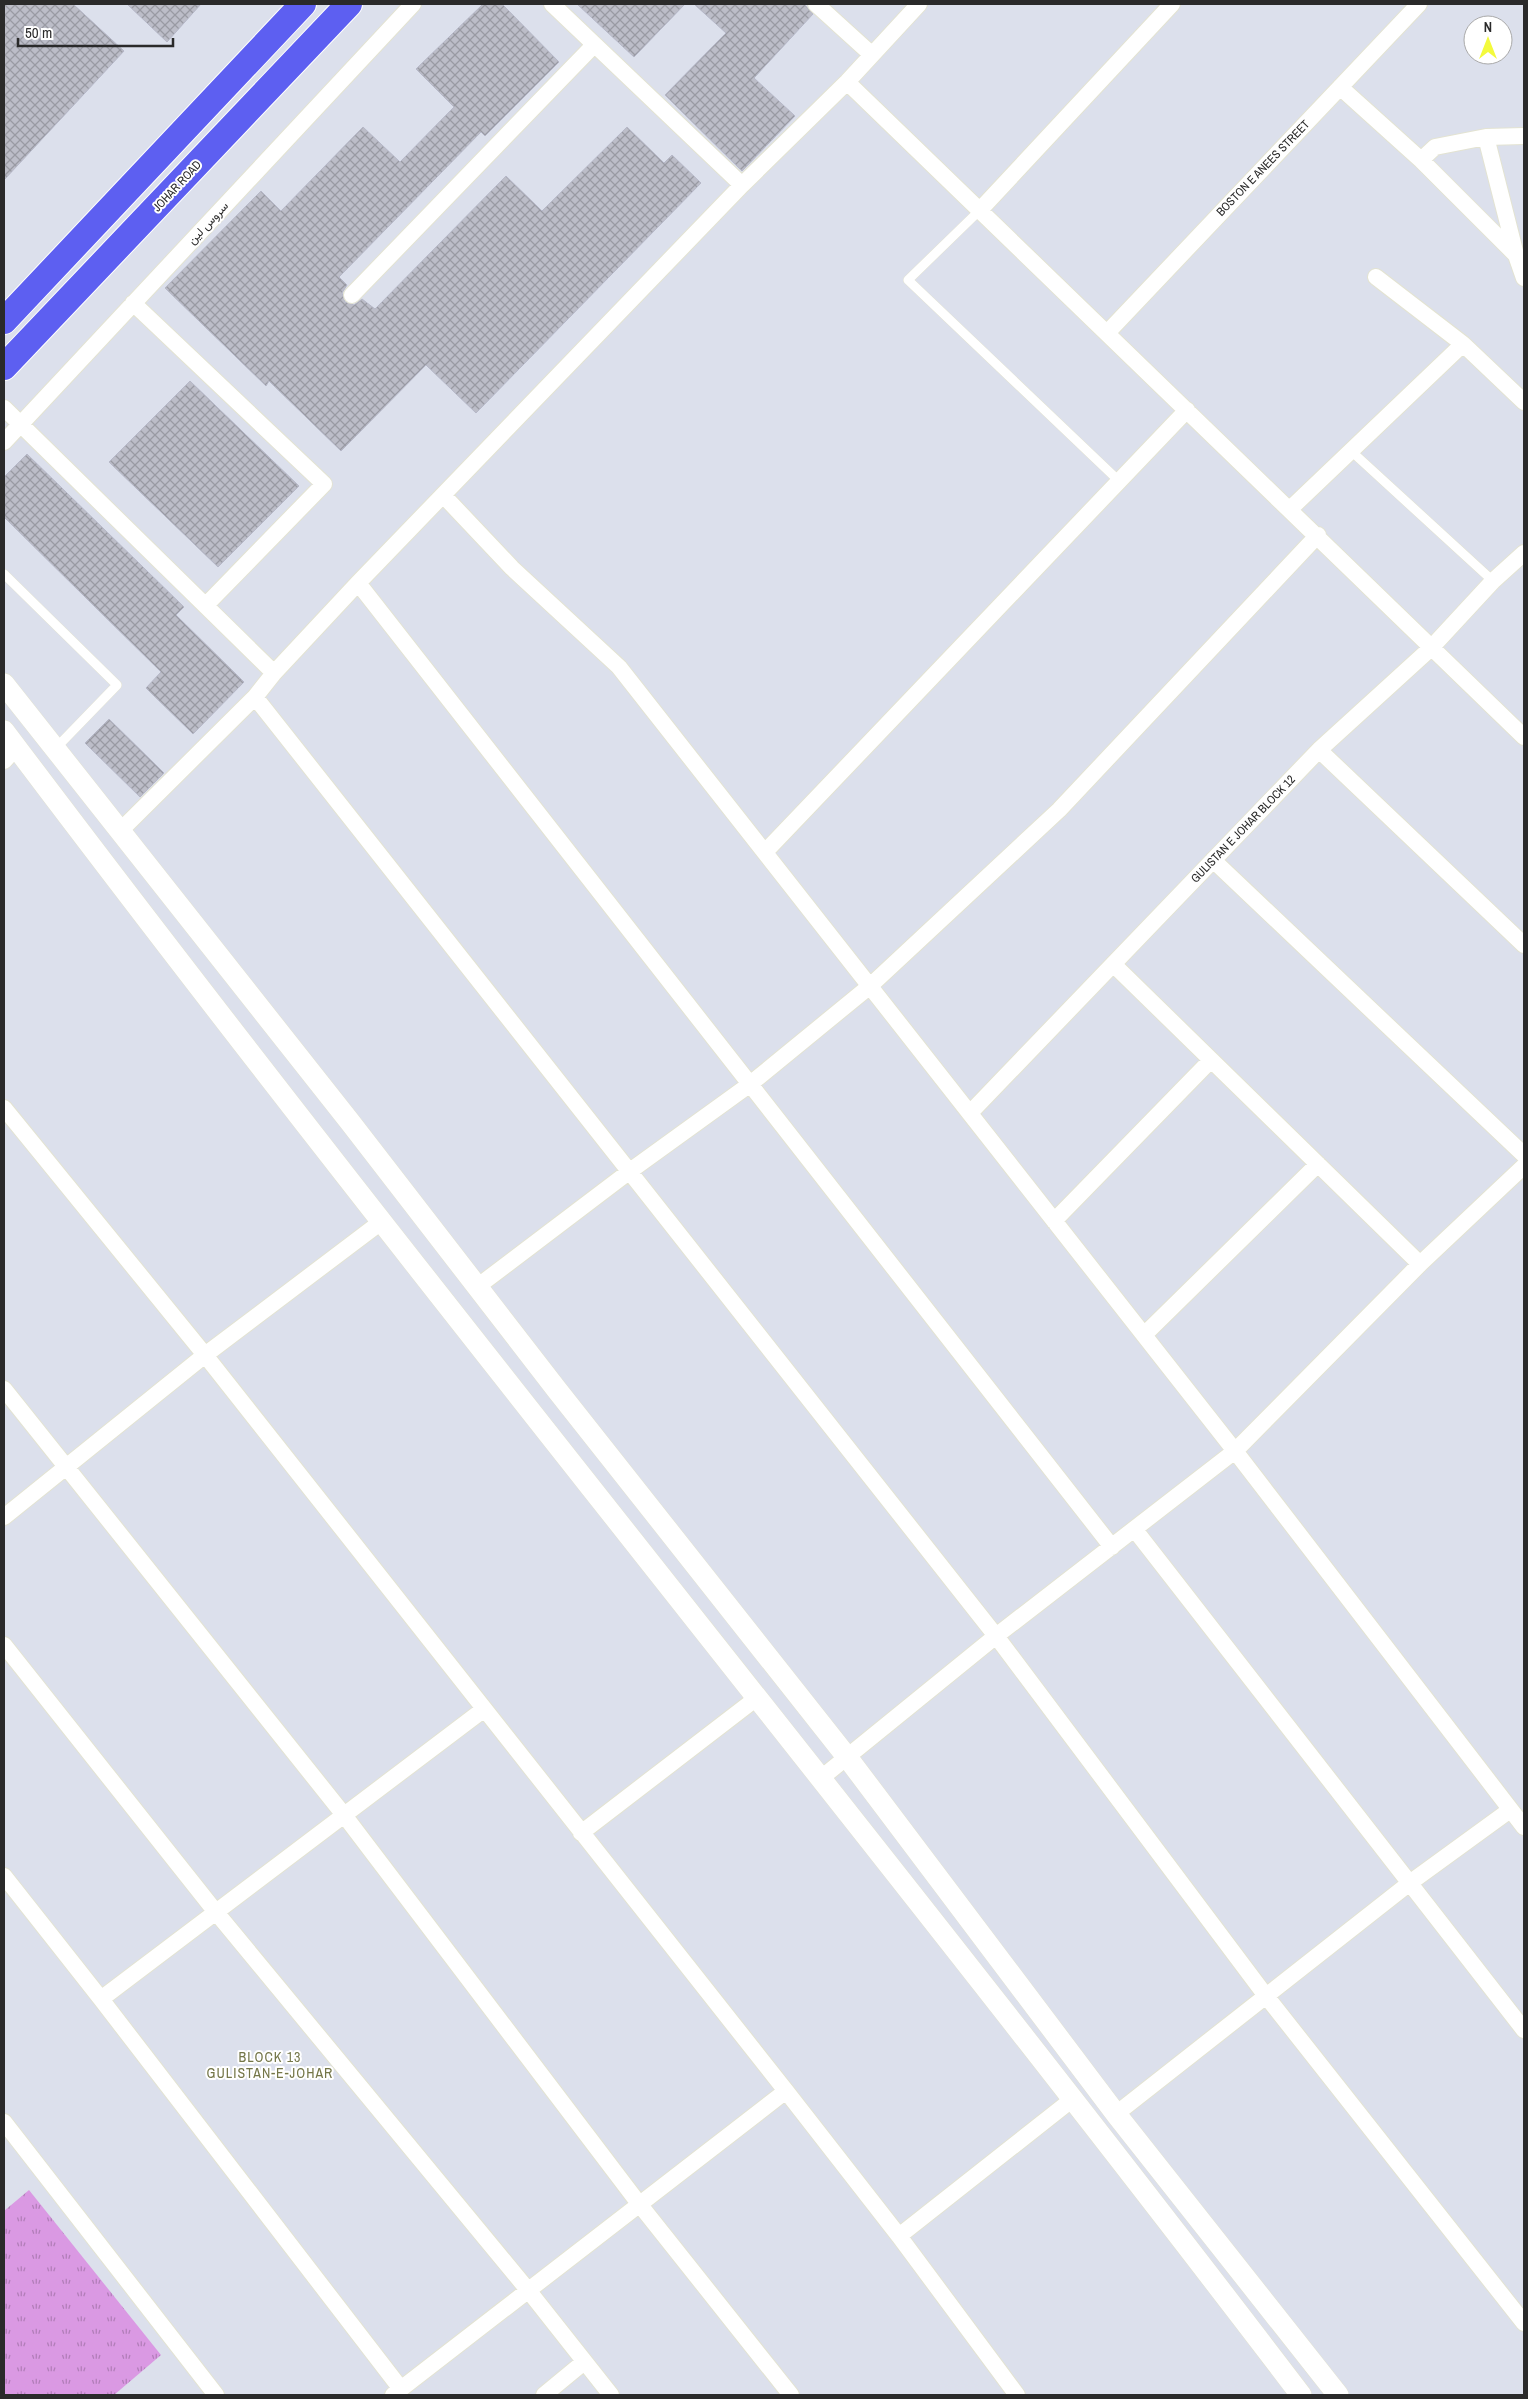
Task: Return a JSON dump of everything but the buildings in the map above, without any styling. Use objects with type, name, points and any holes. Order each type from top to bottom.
[{"type":"main road","points":[[8,309],[301,4]]},
{"type":"main road","name":"JOHAR ROAD","points":[[4,367],[349,4]]},
{"type":"street","name":"سروس لین","points":[[4,442],[413,4]]},
{"type":"street","points":[[552,4],[742,185]]},
{"type":"street","points":[[816,4],[871,54]]},
{"type":"street","points":[[119,832],[255,697],[274,673],[358,583],[742,185],[847,82],[919,4]]},
{"type":"street","points":[[979,211],[1172,4]]},
{"type":"street","name":"BOSTON E ANEES STREET","points":[[1106,333],[1419,4]]},
{"type":"street","points":[[352,294],[594,45]]},
{"type":"street","points":[[847,82],[1318,535],[1431,648],[1524,737]]},
{"type":"street","points":[[1340,87],[1421,160],[1516,255]]},
{"type":"street","points":[[1421,160],[1435,147],[1486,137],[1524,136]]},
{"type":"street","points":[[1486,137],[1516,255],[1524,278]]},
{"type":"street","points":[[1376,277],[1463,344],[1524,402]]},
{"type":"street","points":[[133,304],[324,484],[206,605]]},
{"type":"street","points":[[1290,509],[1463,344]]},
{"type":"street","points":[[4,408],[20,426],[274,673]]},
{"type":"street","points":[[766,852],[1187,410]]},
{"type":"street","points":[[443,495],[512,568],[619,667],[1235,1451],[1524,1828]]},
{"type":"street","points":[[477,1287],[749,1084],[870,986],[1059,810],[1318,535]]},
{"type":"street","name":"GULISTAN E JOHAR BLOCK 12","points":[[970,1114],[1319,750],[1431,648],[1493,581],[1524,554]]},
{"type":"street","points":[[358,583],[1112,1546]]},
{"type":"street","points":[[4,684],[119,832],[350,1122],[546,1377],[847,1757],[1116,2114],[1338,2395]]},
{"type":"street","points":[[255,697],[996,1636],[1266,1996],[1524,2323]]},
{"type":"street","points":[[8,747],[1074,2098],[1301,2395]]},
{"type":"street","points":[[1319,750],[1524,945]]},
{"type":"street","points":[[1213,860],[1524,1155]]},
{"type":"street","points":[[1114,964],[1420,1264]]},
{"type":"street","points":[[1054,1220],[1211,1060]]},
{"type":"street","points":[[4,1108],[205,1355],[483,1710],[786,2091],[899,2236],[1017,2395]]},
{"type":"street","points":[[1144,1336],[1318,1164]]},
{"type":"street","points":[[820,1778],[996,1636],[1235,1451],[1420,1264],[1524,1166]]},
{"type":"street","points":[[4,1517],[66,1465],[205,1355],[381,1222]]},
{"type":"street","points":[[521,1398],[546,1377]]},
{"type":"street","points":[[4,1389],[344,1815],[640,2205],[791,2395]]},
{"type":"street","points":[[1135,1530],[1411,1882],[1524,2030]]},
{"type":"street","points":[[4,1645],[215,1911],[528,2290],[611,2395]]},
{"type":"street","points":[[581,1833],[758,1697]]},
{"type":"street","points":[[101,1999],[483,1710]]},
{"type":"street","points":[[1116,2114],[1411,1882],[1510,1810]]},
{"type":"street","points":[[4,1876],[101,1999],[397,2392],[786,2091]]},
{"type":"street","points":[[899,2236],[1074,2098]]},
{"type":"street","points":[[4,2122],[216,2395]]},
{"type":"street","points":[[1178,2234],[1199,2218]]},
{"type":"street","points":[[544,2395],[584,2362]]},
{"type":"lane","points":[[979,211],[908,280],[1119,481]]},
{"type":"lane","points":[[1350,450],[1493,581]]},
{"type":"lane","points":[[4,574],[117,685],[54,749]]},
{"type":"green space","points":[[29,2190],[161,2355],[114,2395],[4,2395],[4,2211]]},
{"type":"district","name":"BLOCK 13 GULISTAN-E-JOHAR","points":[[270,2066]]}]
